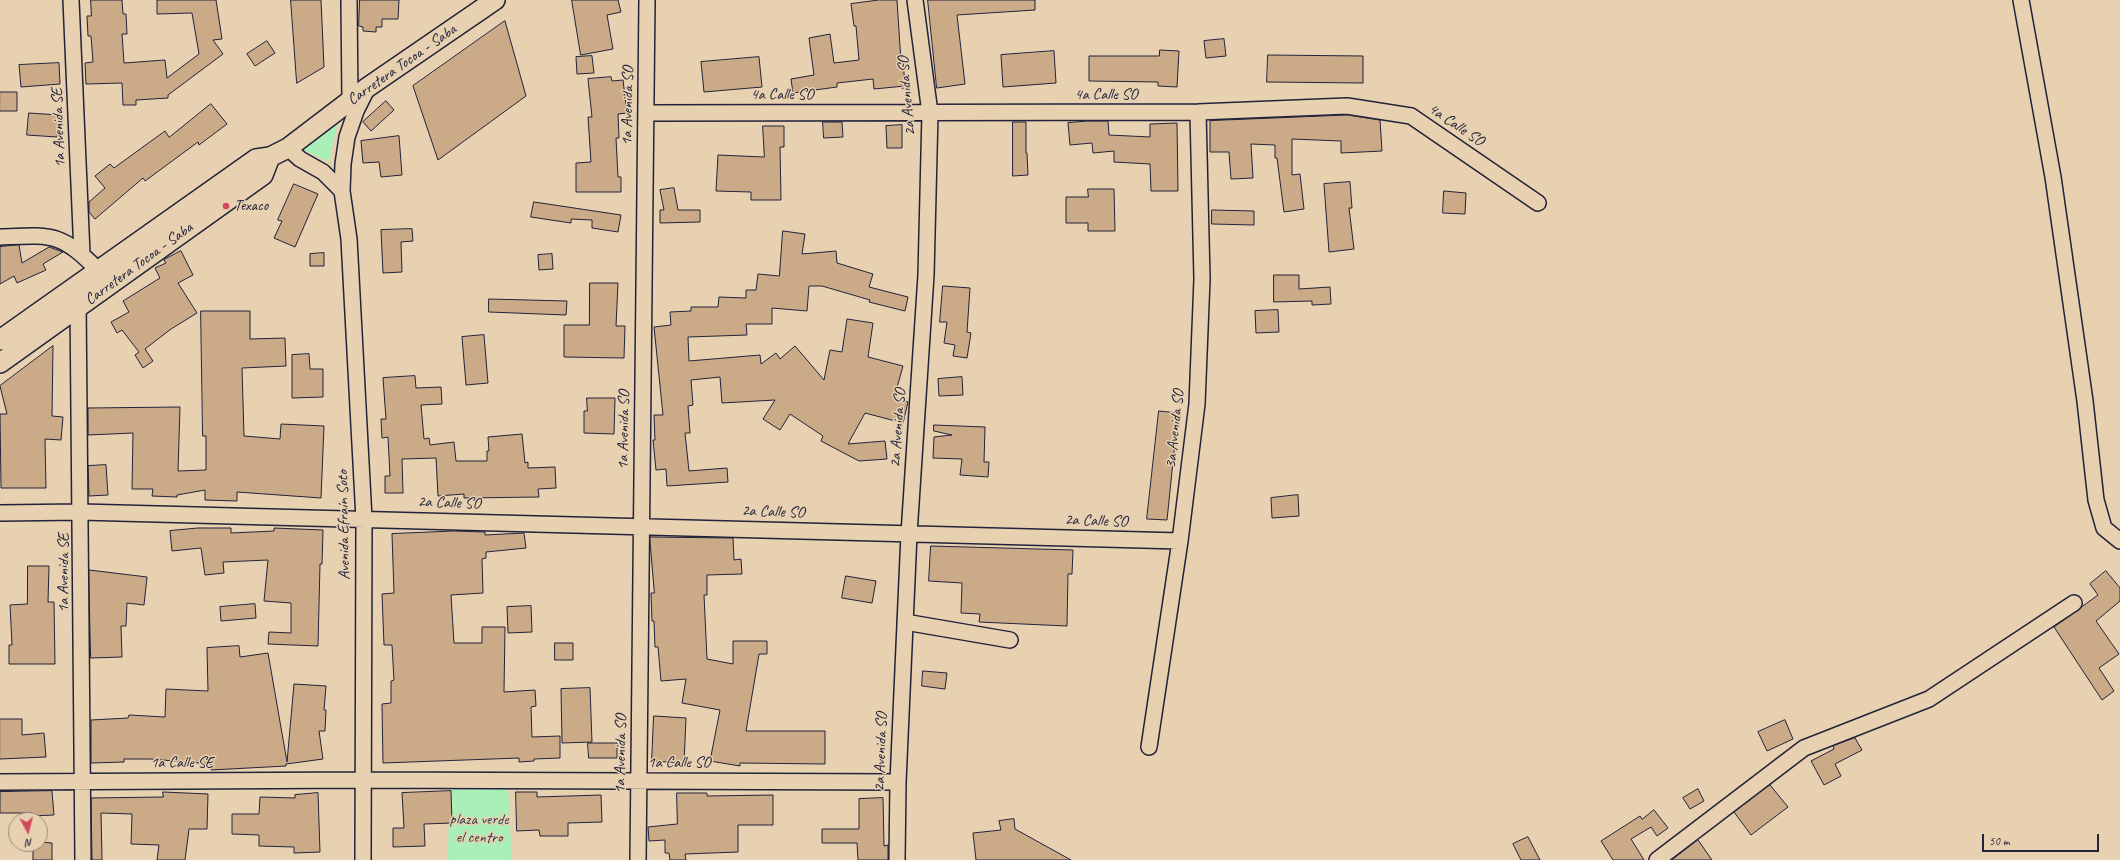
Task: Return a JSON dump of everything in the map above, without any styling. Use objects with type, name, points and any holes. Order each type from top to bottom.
[{"type":"main road","name":"Carretera Tocoa - Saba","points":[[0,340],[78,287],[256,159],[270,157],[288,148],[368,87],[495,0]]},
{"type":"main road","name":"Carretera Tocoa - Saba","points":[[0,363],[263,175],[270,157]]},
{"type":"street","name":"1a Avenida SE","points":[[71,0],[82,254]]},
{"type":"street","points":[[349,0],[350,101]]},
{"type":"street","name":"1a Avenida SO","points":[[638,860],[647,0]]},
{"type":"street","name":"2a Avenida SO","points":[[898,860],[898,782],[909,534],[926,275],[930,113],[915,0]]},
{"type":"street","points":[[2021,0],[2053,177],[2085,401],[2096,500],[2104,528],[2120,541]]},
{"type":"street","name":"Avenida Efraín Soto","points":[[363,860],[364,519],[349,239],[342,191],[342,164],[347,137],[356,111],[368,87]]},
{"type":"street","name":"4a Calle SO","points":[[646,113],[1198,112],[1347,106],[1412,116],[1538,203]]},
{"type":"street","name":"3a Avenida SO","points":[[1149,747],[1180,541],[1198,388],[1202,279],[1198,112]]},
{"type":"street","points":[[288,148],[300,159],[323,172],[342,191]]},
{"type":"street","points":[[0,237],[44,236],[61,239],[82,254],[99,271]]},
{"type":"street","name":"1a Avenida SE","points":[[78,287],[83,860]]},
{"type":"street","name":"2a Calle SO","points":[[0,513],[81,512],[1180,541]]},
{"type":"street","points":[[1657,860],[1702,824],[1804,748],[1929,699],[2074,603]]},
{"type":"street","points":[[905,622],[1010,640]]},
{"type":"street","name":"1a Calle SE","points":[[0,782],[363,780]]},
{"type":"street","name":"1a Calle SO","points":[[363,780],[898,782]]},
{"type":"green space","points":[[340,114],[329,162],[301,149]]},
{"type":"green space","name":"plaza verde el centro","points":[[449,785],[508,787],[512,860],[448,860]]},
{"type":"building","points":[[91,0],[122,0],[123,14],[126,14],[127,34],[122,34],[124,63],[165,60],[167,78],[199,54],[192,13],[157,14],[157,0],[216,0],[222,39],[213,40],[223,54],[168,95],[168,98],[136,100],[136,105],[123,105],[122,83],[86,84],[85,63],[93,62],[91,36],[88,36],[87,16],[91,16]]},
{"type":"building","points":[[291,0],[321,0],[324,67],[297,83]]},
{"type":"building","points":[[360,0],[399,0],[398,19],[382,19],[382,27],[376,27],[376,32],[363,31],[363,27],[359,26]]},
{"type":"building","points":[[572,0],[618,0],[621,12],[607,15],[613,49],[581,55]]},
{"type":"building","points":[[879,0],[897,0],[901,62],[903,61],[905,86],[874,89],[873,79],[837,83],[837,87],[793,93],[791,79],[814,75],[809,38],[830,34],[834,63],[859,60],[856,26],[854,26],[851,4]]},
{"type":"building","points":[[928,0],[1035,0],[1035,10],[957,15],[965,84],[937,88]]},
{"type":"building","points":[[505,21],[526,96],[438,160],[413,86]]},
{"type":"building","points":[[1224,39],[1226,56],[1206,58],[1204,41]]},
{"type":"building","points":[[267,41],[275,53],[255,66],[247,54]]},
{"type":"building","points":[[1160,50],[1179,51],[1177,87],[1158,86],[1158,82],[1089,81],[1089,56],[1159,56]]},
{"type":"building","points":[[1054,51],[1056,83],[1003,87],[1001,55]]},
{"type":"building","points":[[1268,55],[1363,56],[1363,83],[1267,82]]},
{"type":"building","points":[[592,56],[594,73],[577,74],[576,57]]},
{"type":"building","points":[[759,57],[762,87],[704,92],[701,62]]},
{"type":"building","points":[[59,63],[60,84],[21,87],[19,65]]},
{"type":"building","points":[[611,77],[612,81],[623,80],[627,113],[618,114],[619,138],[616,138],[618,177],[621,177],[621,192],[576,192],[576,163],[591,162],[588,117],[592,117],[588,79]]},
{"type":"building","points":[[0,92],[17,92],[17,111],[0,111]]},
{"type":"building","points":[[386,101],[394,110],[371,131],[363,122]]},
{"type":"building","points":[[211,104],[227,124],[199,145],[198,142],[145,181],[143,178],[95,219],[89,212],[89,202],[105,188],[95,176],[110,164],[114,168],[165,131],[169,137]]},
{"type":"building","points":[[29,113],[59,115],[57,137],[27,135]]},
{"type":"building","points":[[1348,115],[1380,120],[1382,151],[1341,153],[1341,141],[1292,139],[1292,175],[1300,174],[1304,209],[1284,212],[1277,158],[1275,158],[1275,145],[1251,144],[1253,178],[1231,179],[1229,152],[1210,152],[1210,121]]},
{"type":"building","points":[[1108,121],[1109,135],[1150,137],[1150,124],[1177,123],[1178,191],[1151,191],[1150,164],[1114,162],[1114,151],[1093,153],[1092,143],[1070,145],[1068,123]]},
{"type":"building","points":[[823,122],[842,122],[843,137],[824,138]]},
{"type":"building","points":[[1013,122],[1026,122],[1028,175],[1013,176]]},
{"type":"building","points":[[902,125],[902,148],[887,148],[886,126]]},
{"type":"building","points":[[763,126],[784,126],[784,147],[780,147],[781,200],[751,200],[751,192],[716,191],[718,155],[764,157]]},
{"type":"building","points":[[399,136],[402,175],[381,177],[379,162],[363,163],[361,141]]},
{"type":"building","points":[[1350,182],[1352,208],[1349,208],[1354,249],[1329,252],[1324,184]]},
{"type":"building","points":[[294,184],[318,194],[295,247],[274,238],[282,221],[278,220]]},
{"type":"building","points":[[674,188],[678,210],[700,210],[700,222],[660,223],[660,210],[664,210],[660,190]]},
{"type":"building","points":[[1088,189],[1114,189],[1115,231],[1088,231],[1088,223],[1066,223],[1066,197],[1088,197]]},
{"type":"building","points":[[1444,191],[1466,193],[1465,214],[1443,213]]},
{"type":"building","points":[[534,202],[621,215],[618,232],[592,228],[592,220],[571,219],[571,223],[531,217]]},
{"type":"building","points":[[1212,210],[1254,211],[1254,225],[1212,224]]},
{"type":"building","points":[[412,229],[413,241],[401,242],[402,272],[383,273],[381,230]]},
{"type":"building","points":[[783,231],[805,234],[802,254],[836,251],[837,263],[873,274],[869,287],[908,297],[905,311],[869,302],[870,300],[822,286],[809,286],[807,311],[772,308],[772,324],[746,324],[747,335],[688,337],[689,361],[760,355],[761,364],[776,353],[780,359],[795,346],[824,380],[830,350],[842,352],[847,319],[873,323],[868,357],[903,366],[894,398],[908,402],[903,423],[865,413],[848,444],[885,441],[887,459],[859,461],[821,441],[823,436],[790,414],[780,430],[763,419],[775,400],[722,403],[720,377],[691,380],[693,405],[688,406],[690,433],[685,433],[689,471],[727,468],[728,482],[667,486],[666,469],[656,470],[653,440],[655,440],[654,415],[663,415],[654,327],[671,325],[670,312],[691,311],[691,307],[718,307],[719,297],[746,298],[746,290],[756,290],[758,274],[779,276]]},
{"type":"building","points":[[19,245],[22,263],[49,247],[63,252],[43,264],[46,270],[17,283],[14,276],[0,284],[0,247]]},
{"type":"building","points":[[181,251],[193,275],[178,283],[197,313],[171,329],[145,349],[153,361],[143,368],[135,355],[139,352],[122,330],[117,333],[111,322],[129,312],[123,301],[160,278],[155,268],[166,263],[164,260]]},
{"type":"building","points":[[324,253],[324,266],[310,266],[310,254]]},
{"type":"building","points":[[552,254],[553,269],[539,270],[538,255]]},
{"type":"building","points":[[1274,275],[1299,275],[1299,289],[1330,287],[1331,304],[1312,305],[1312,301],[1274,302]]},
{"type":"building","points":[[590,283],[618,283],[616,326],[625,326],[624,358],[564,357],[564,325],[589,325]]},
{"type":"building","points":[[943,286],[970,288],[967,332],[971,333],[967,358],[953,356],[955,345],[944,343],[947,322],[940,322]]},
{"type":"building","points":[[489,299],[567,301],[566,315],[489,312]]},
{"type":"building","points":[[1278,310],[1279,332],[1256,333],[1255,311]]},
{"type":"building","points":[[201,311],[250,311],[250,339],[285,338],[286,366],[242,368],[244,436],[280,439],[281,424],[324,426],[321,498],[237,492],[237,501],[205,500],[205,490],[177,495],[177,497],[152,496],[153,489],[132,489],[133,433],[88,435],[88,408],[180,407],[178,471],[206,470],[206,436],[203,436]]},
{"type":"building","points":[[484,335],[488,383],[466,385],[462,337]]},
{"type":"building","points":[[53,346],[52,416],[63,417],[61,440],[45,439],[46,488],[1,488],[0,414],[7,414],[0,386]]},
{"type":"building","points":[[309,354],[310,369],[323,369],[323,397],[292,398],[292,355]]},
{"type":"building","points":[[415,376],[416,388],[441,387],[442,404],[421,405],[424,439],[429,438],[430,445],[454,442],[456,461],[487,461],[487,451],[489,451],[488,437],[522,434],[525,463],[528,462],[528,468],[555,467],[556,488],[538,489],[539,497],[464,498],[464,494],[438,496],[436,458],[402,459],[403,493],[385,493],[385,476],[390,476],[388,437],[382,438],[381,419],[386,419],[383,378]]},
{"type":"building","points":[[962,377],[963,395],[939,396],[938,379]]},
{"type":"building","points":[[587,398],[615,398],[614,434],[584,433],[584,411],[587,411]]},
{"type":"building","points":[[1159,411],[1178,413],[1167,520],[1147,519]]},
{"type":"building","points":[[934,425],[985,427],[984,462],[989,462],[988,477],[960,475],[962,459],[933,458],[934,437],[952,435],[934,431]]},
{"type":"building","points":[[106,465],[108,495],[89,496],[88,466]]},
{"type":"building","points":[[1298,495],[1299,516],[1272,518],[1271,498]]},
{"type":"building","points":[[198,528],[231,528],[231,533],[274,531],[274,528],[323,530],[322,564],[320,564],[318,646],[268,644],[269,632],[291,633],[291,603],[264,601],[268,560],[223,562],[224,573],[205,575],[201,548],[172,551],[170,531]]},
{"type":"building","points":[[454,531],[485,532],[485,535],[524,533],[526,548],[486,552],[486,558],[482,559],[483,593],[451,595],[454,643],[482,643],[482,627],[505,627],[504,692],[535,690],[536,706],[531,707],[532,737],[560,736],[560,758],[534,759],[534,761],[519,762],[519,758],[383,763],[382,704],[391,703],[391,681],[394,680],[392,645],[384,645],[382,594],[394,593],[392,534]]},
{"type":"building","points":[[650,537],[733,538],[734,560],[741,559],[742,574],[707,575],[707,595],[704,595],[707,659],[733,664],[733,641],[767,641],[767,654],[759,654],[746,731],[825,731],[825,764],[740,763],[740,766],[710,761],[720,710],[682,703],[686,679],[661,681],[658,647],[655,647],[654,621],[652,621],[651,593],[654,593]]},
{"type":"building","points":[[931,546],[1073,550],[1072,574],[1068,574],[1067,626],[979,622],[980,614],[961,613],[962,583],[929,581]]},
{"type":"building","points":[[28,566],[49,566],[48,602],[54,602],[55,664],[9,664],[9,645],[12,645],[10,605],[27,604]]},
{"type":"building","points":[[89,570],[147,577],[144,605],[127,603],[126,626],[121,626],[122,657],[91,658]]},
{"type":"building","points":[[2106,571],[2120,588],[2120,601],[2096,621],[2119,654],[2099,668],[2114,691],[2102,700],[2054,627],[2098,595],[2090,584]]},
{"type":"building","points":[[846,576],[876,581],[872,603],[842,598]]},
{"type":"building","points":[[255,604],[256,618],[221,621],[220,607]]},
{"type":"building","points":[[531,606],[532,632],[508,633],[507,607]]},
{"type":"building","points":[[555,643],[573,643],[573,660],[555,660]]},
{"type":"building","points":[[239,646],[240,657],[268,653],[287,762],[294,684],[326,686],[324,710],[326,710],[325,731],[319,731],[323,759],[286,764],[286,766],[211,770],[211,764],[150,759],[124,759],[124,762],[91,763],[91,720],[128,718],[129,715],[165,717],[166,689],[208,691],[207,648]]},
{"type":"building","points":[[923,671],[947,673],[945,689],[922,686]]},
{"type":"building","points":[[590,688],[592,742],[562,743],[561,689]]},
{"type":"building","points":[[654,716],[686,718],[684,763],[652,761]]},
{"type":"building","points":[[0,719],[22,719],[22,735],[44,733],[46,757],[0,759]]},
{"type":"building","points":[[1785,720],[1793,739],[1767,751],[1758,732]]},
{"type":"building","points":[[1855,738],[1862,750],[1835,764],[1841,776],[1824,785],[1811,761],[1834,749],[1833,746]]},
{"type":"building","points":[[588,743],[617,743],[617,758],[589,758]]},
{"type":"building","points":[[1770,785],[1788,807],[1751,835],[1734,812]]},
{"type":"building","points":[[1698,789],[1704,801],[1690,809],[1683,798]]},
{"type":"building","points":[[52,791],[54,815],[48,815],[48,812],[0,813],[0,792]]},
{"type":"building","points":[[451,791],[452,823],[424,824],[425,846],[393,847],[393,828],[404,828],[402,793]]},
{"type":"building","points":[[163,792],[208,794],[207,829],[189,829],[185,860],[157,860],[159,845],[131,844],[132,814],[101,813],[102,860],[92,860],[91,798],[163,797]]},
{"type":"building","points":[[516,792],[537,792],[537,797],[601,795],[602,822],[568,823],[568,836],[540,836],[539,830],[517,831]]},
{"type":"building","points":[[318,793],[320,852],[294,853],[294,847],[259,846],[259,835],[232,834],[232,814],[259,814],[260,797],[295,798],[295,795]]},
{"type":"building","points":[[677,793],[707,793],[707,796],[773,795],[773,825],[738,825],[738,852],[685,854],[686,860],[670,860],[669,853],[665,853],[665,840],[649,841],[648,827],[677,824]]},
{"type":"building","points":[[883,798],[884,846],[888,845],[888,860],[858,860],[857,843],[822,843],[822,829],[859,829],[859,799]]},
{"type":"building","points":[[1654,810],[1668,828],[1657,836],[1651,827],[1631,839],[1644,860],[1613,860],[1601,841],[1640,816],[1642,819]]},
{"type":"building","points":[[1014,819],[1015,829],[1071,860],[976,860],[973,833],[1001,830],[999,821]]},
{"type":"building","points":[[1528,837],[1540,860],[1521,860],[1513,844]]},
{"type":"building","points":[[1698,840],[1712,860],[1672,860]]},
{"type":"building","points":[[48,843],[52,843],[52,860],[33,860],[33,852],[48,852]]},
{"type":"place","name":"Texaco","points":[[226,206]]}]
